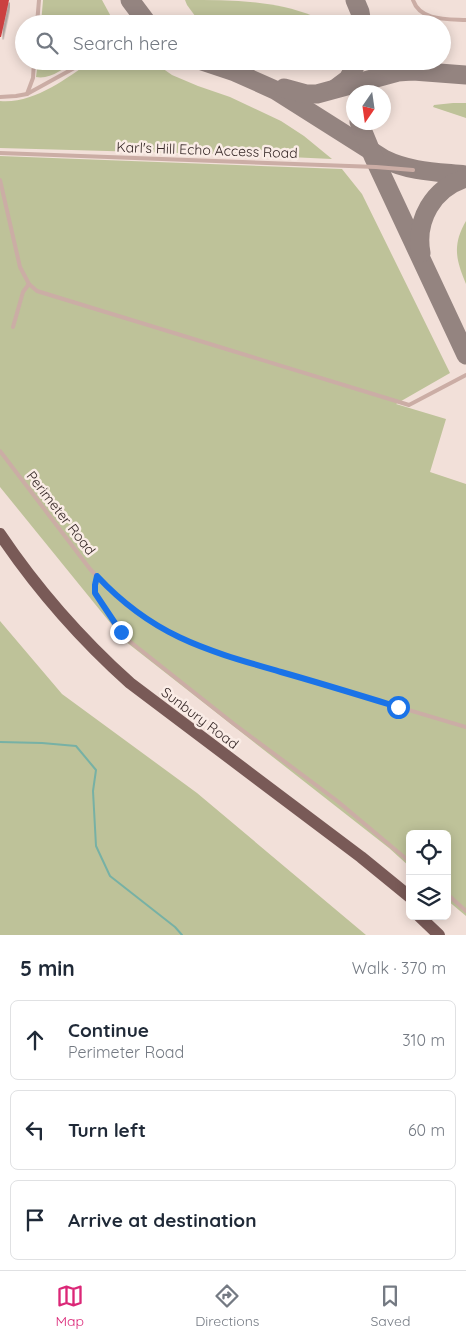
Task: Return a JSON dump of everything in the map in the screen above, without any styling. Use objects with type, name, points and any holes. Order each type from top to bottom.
[{"type":"main road","name":"Sunbury Road","points":[[0,534],[54,606],[117,672],[174,718],[361,857],[406,894]]},
{"type":"main road","name":"Sunbury Road","points":[[0,547],[50,612],[83,648],[109,672],[172,724],[355,860],[406,904]]},
{"type":"main road","points":[[423,920],[439,935]]},
{"type":"main road","points":[[434,920],[450,935]]},
{"type":"lane","points":[[38,15],[39,0]]},
{"type":"lane","points":[[413,0],[417,9],[423,14],[430,15]]},
{"type":"lane","points":[[451,18],[466,20]]},
{"type":"lane","points":[[27,94],[33,78],[33,70]]},
{"type":"lane","points":[[0,96],[27,94],[72,70]]},
{"type":"lane","name":"Karl's Hill Echo Access Road","points":[[0,154],[376,167],[413,170]]},
{"type":"lane","points":[[0,180],[20,267],[29,284],[37,290],[410,405],[466,375]]},
{"type":"lane","points":[[0,192],[4,196]]},
{"type":"lane","points":[[13,327],[23,292],[29,284]]},
{"type":"lane","name":"Perimeter Road","points":[[0,451],[97,576],[139,614],[164,630],[217,653],[466,727]]},
{"type":"lane","points":[[97,576],[95,593],[114,624],[128,640],[234,724],[336,800],[406,859]]},
{"type":"lane","points":[[451,897],[466,910]]},
{"type":"green space","points":[[43,0],[102,0],[110,15],[42,15]]},
{"type":"green space","points":[[185,0],[250,2],[282,7],[310,15],[194,15]]},
{"type":"green space","points":[[37,70],[62,70],[46,77],[36,77]]},
{"type":"green space","points":[[78,70],[165,70],[172,75],[230,97],[281,121],[304,136],[332,159],[268,156],[268,151],[251,149],[250,155],[0,148],[0,101],[25,99],[60,82]]},
{"type":"green space","points":[[466,103],[466,118],[433,107],[434,105]]},
{"type":"green space","points":[[0,156],[342,169],[362,194],[450,373],[396,404],[446,419],[430,472],[466,484],[466,916],[451,903],[451,830],[406,830],[406,863],[389,848],[125,641],[0,487]]},
{"type":"green space","points":[[466,221],[466,284],[458,260],[457,245]]},
{"type":"green space","points":[[0,621],[62,694],[197,793],[366,935],[0,935]]},
{"type":"building","points":[[0,0],[9,0],[1,37],[0,37]]},
{"type":"waterway","points":[[0,742],[76,746],[96,770],[93,791],[96,846],[110,876],[175,927],[182,935]]},
{"type":"taxiway","points":[[130,0],[141,15]]},
{"type":"taxiway","points":[[355,0],[360,15]]},
{"type":"taxiway","points":[[229,70],[275,90],[384,159],[404,167],[424,171],[466,175]]},
{"type":"taxiway","points":[[336,88],[348,79],[353,70]]},
{"type":"taxiway","points":[[400,70],[466,75]]},
{"type":"taxiway","points":[[284,88],[306,94],[317,94],[398,72],[412,71]]},
{"type":"taxiway","points":[[362,130],[466,355]]},
{"type":"taxiway","points":[[421,253],[421,229],[429,207],[444,189],[466,178]]},
{"type":"route","points":[[121,632],[95,593],[97,576],[108,588],[139,614],[177,637],[195,645],[398,707]]}]
